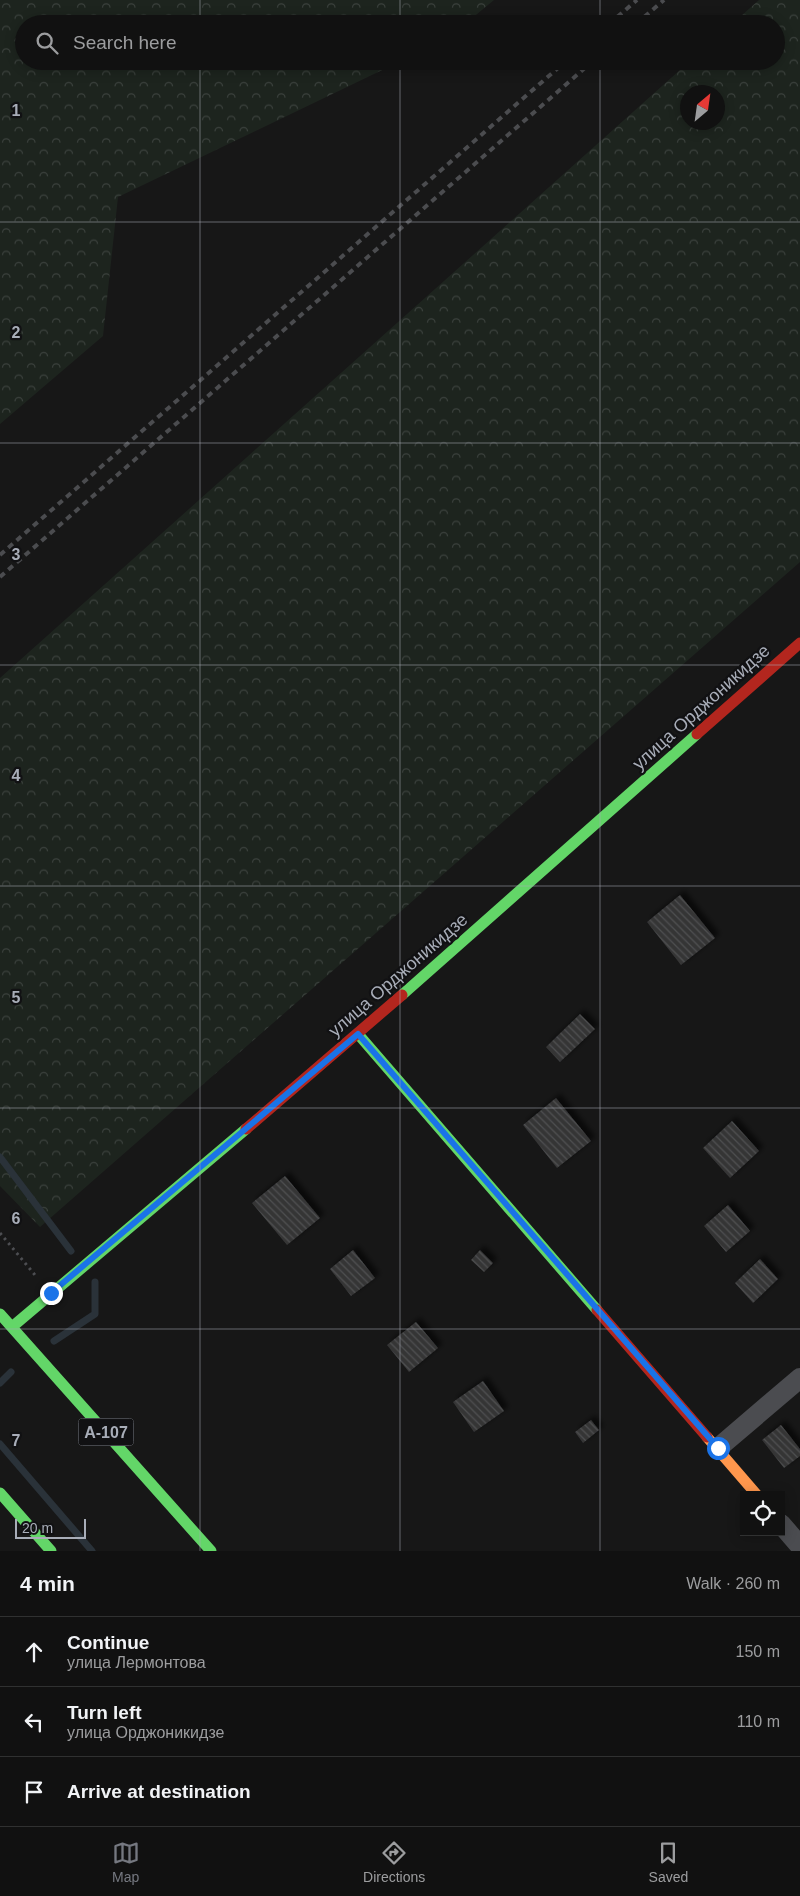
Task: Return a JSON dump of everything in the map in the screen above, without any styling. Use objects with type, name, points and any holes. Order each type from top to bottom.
[{"type":"main road","name":"улица Орджоникидзе","points":[[12,1327],[358,1034],[800,643]]},
{"type":"main road","points":[[358,1034],[754,1491]]},
{"type":"main road","name":"А-107","points":[[0,1314],[211,1551]]},
{"type":"main road","points":[[0,1493],[51,1551]]},
{"type":"street","points":[[718,1448],[800,1378]]},
{"type":"street","points":[[785,1529],[800,1546]]},
{"type":"path","points":[[0,1233],[51,1293]]},
{"type":"green space","points":[[0,0],[494,0],[476,15],[15,15],[15,70],[382,70],[118,197],[103,336],[0,424]]},
{"type":"green space","points":[[759,0],[800,0],[800,562],[40,1227],[0,1186],[0,678],[680,70],[785,70],[785,15],[742,15]]},
{"type":"building","points":[[680,895],[715,938],[681,965],[647,922]]},
{"type":"building","points":[[580,1014],[595,1029],[560,1062],[546,1047]]},
{"type":"building","points":[[556,1098],[591,1141],[557,1168],[523,1125]]},
{"type":"building","points":[[732,1121],[759,1151],[730,1178],[703,1148]]},
{"type":"building","points":[[285,1176],[320,1218],[287,1245],[252,1203]]},
{"type":"building","points":[[728,1205],[750,1231],[726,1252],[704,1226]]},
{"type":"building","points":[[353,1250],[375,1278],[351,1296],[330,1269]]},
{"type":"building","points":[[480,1250],[493,1263],[484,1272],[471,1260]]},
{"type":"building","points":[[760,1259],[778,1279],[753,1303],[735,1283]]},
{"type":"building","points":[[416,1322],[438,1348],[409,1372],[387,1345]]},
{"type":"building","points":[[483,1381],[504,1411],[474,1432],[453,1402]]},
{"type":"building","points":[[591,1420],[599,1430],[583,1443],[575,1432]]},
{"type":"building","points":[[781,1425],[800,1449],[800,1456],[784,1468],[762,1440]]},
{"type":"waterway","points":[[0,1157],[71,1251]]},
{"type":"waterway","points":[[54,1341],[95,1314],[95,1282]]},
{"type":"waterway","points":[[0,1383],[11,1372]]},
{"type":"waterway","points":[[0,1444],[92,1551]]},
{"type":"railway","points":[[620,15],[637,0]]},
{"type":"railway","points":[[646,15],[664,0]]},
{"type":"railway","points":[[0,555],[556,70]]},
{"type":"railway","points":[[0,577],[583,70]]},
{"type":"traffic: fast","points":[[402,995],[697,734]]},
{"type":"traffic: fast","points":[[358,1034],[597,1310]]},
{"type":"traffic: fast","points":[[12,1327],[246,1129]]},
{"type":"traffic: fast","points":[[0,1314],[211,1551]]},
{"type":"traffic: fast","points":[[0,1493],[51,1551]]},
{"type":"traffic: slow","points":[[707,1437],[754,1491]]},
{"type":"traffic: jam","points":[[697,734],[800,643]]},
{"type":"traffic: jam","points":[[246,1129],[402,995]]},
{"type":"traffic: jam","points":[[597,1310],[707,1437]]},
{"type":"route","points":[[51,1293],[358,1034],[718,1448]]}]
